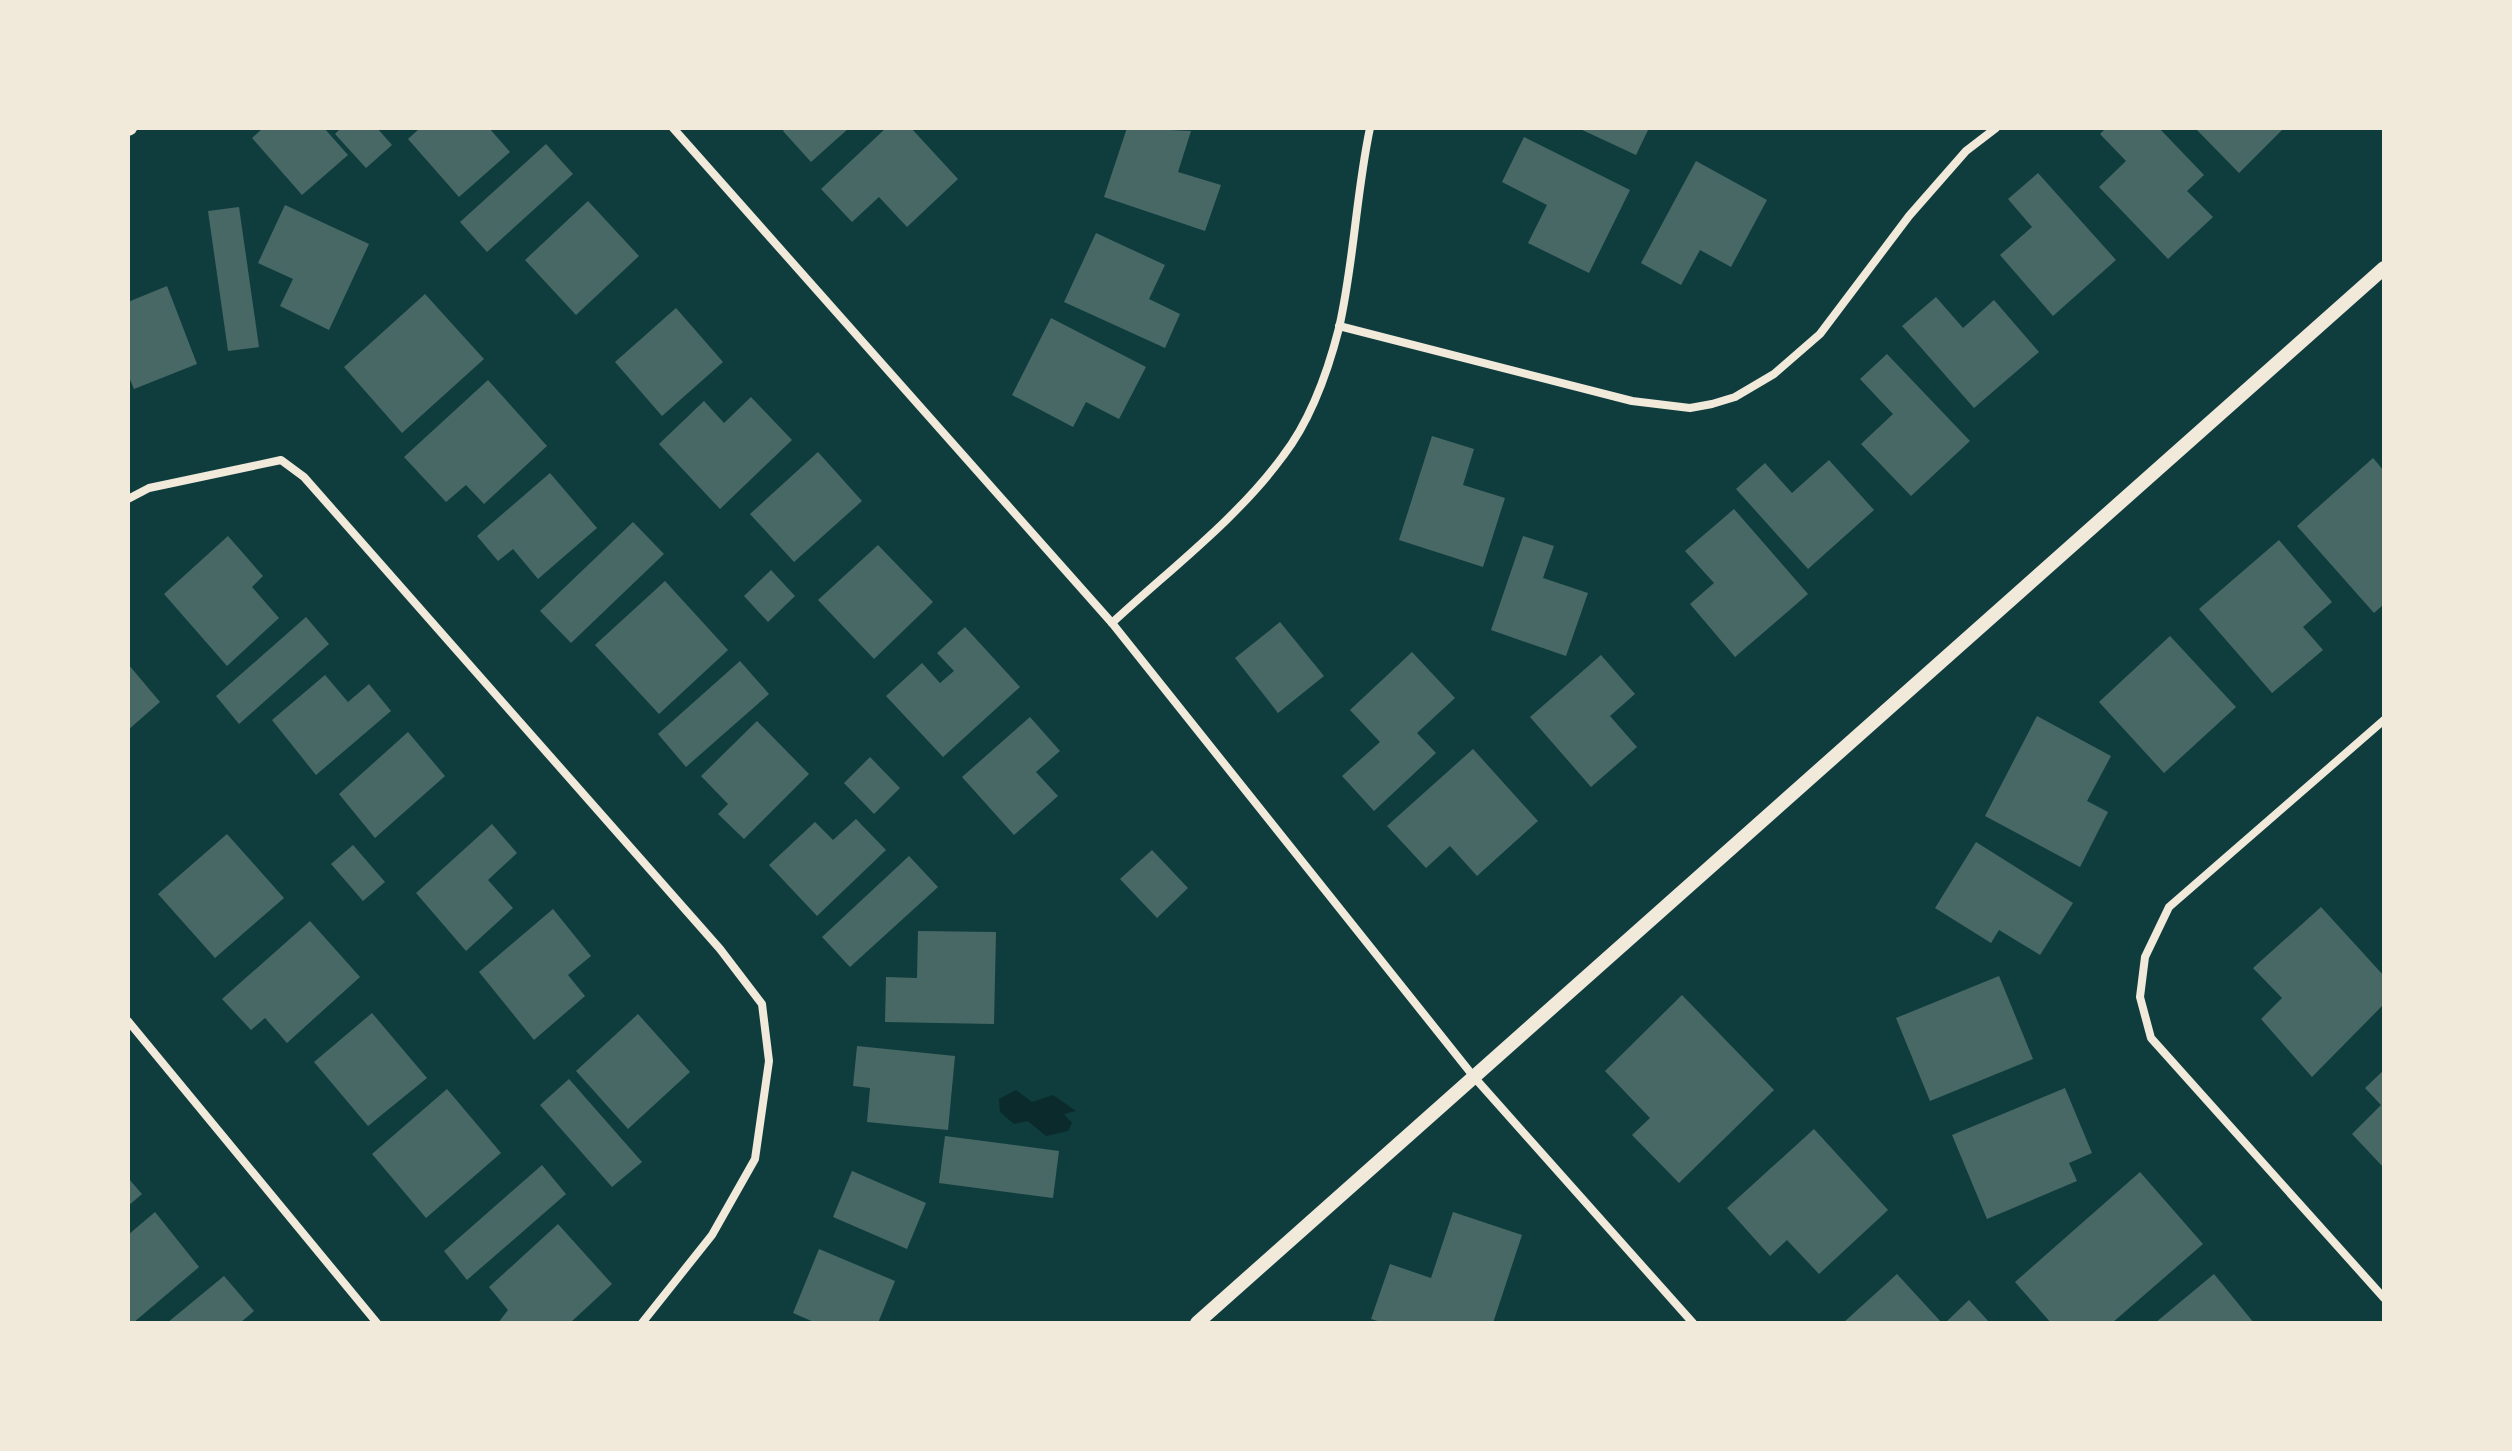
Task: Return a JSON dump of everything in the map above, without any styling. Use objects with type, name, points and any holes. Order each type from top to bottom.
[{"type":"street","points":[[673,128],[1112,623],[1474,1077],[1693,1323]]},
{"type":"street","points":[[1112,623],[1243,502],[1283,457],[1298,433],[1326,369],[1339,326],[1370,128]]},
{"type":"street","points":[[1339,326],[1632,401],[1690,408],[1712,404],[1735,397],[1774,374],[1820,334],[1909,216],[1966,151],[1996,128]]},
{"type":"street","points":[[1197,1323],[2384,268]]},
{"type":"street","points":[[128,499],[149,488],[281,460],[304,477],[720,949],[762,1004],[769,1061],[755,1159],[712,1235],[642,1323]]},
{"type":"street","points":[[2384,720],[2169,907],[2145,957],[2140,997],[2151,1038],[2384,1298]]},
{"type":"street","points":[[128,1021],[377,1323]]},
{"type":"water","points":[[1016,1090],[1032,1102],[1053,1095],[1076,1111],[1064,1114],[1072,1123],[1068,1131],[1046,1136],[1028,1121],[1014,1124],[1000,1112],[999,1099]]},
{"type":"building","points":[[263,128],[324,128],[348,155],[302,195],[252,138]]},
{"type":"building","points":[[341,128],[377,128],[392,145],[366,168],[335,134]]},
{"type":"building","points":[[420,128],[489,128],[510,152],[459,197],[408,139]]},
{"type":"building","points":[[786,128],[849,128],[811,162],[783,131]]},
{"type":"building","points":[[886,128],[911,128],[958,179],[907,227],[879,197],[852,222],[821,189]]},
{"type":"building","points":[[1127,128],[1191,131],[1178,172],[1221,185],[1205,231],[1104,197]]},
{"type":"building","points":[[1578,128],[1649,128],[1636,155]]},
{"type":"building","points":[[2106,128],[2159,128],[2204,175],[2187,191],[2213,217],[2168,259],[2099,187],[2126,161],[2100,134]]},
{"type":"building","points":[[2195,128],[2284,128],[2239,173]]},
{"type":"building","points":[[1524,137],[1630,190],[1589,273],[1528,243],[1547,205],[1502,182]]},
{"type":"building","points":[[546,144],[573,174],[487,252],[460,222]]},
{"type":"building","points":[[1696,161],[1767,200],[1731,267],[1700,250],[1681,285],[1641,263]]},
{"type":"building","points":[[2038,173],[2116,260],[2053,316],[2000,255],[2032,227],[2008,199]]},
{"type":"building","points":[[588,201],[639,256],[576,315],[525,260]]},
{"type":"building","points":[[285,205],[369,244],[329,330],[280,306],[293,279],[258,263]]},
{"type":"building","points":[[239,207],[259,347],[228,351],[208,211]]},
{"type":"building","points":[[1096,233],[1165,265],[1149,299],[1180,314],[1165,348],[1064,302]]},
{"type":"building","points":[[167,286],[197,364],[134,389],[128,375],[128,302]]},
{"type":"building","points":[[425,294],[484,359],[402,433],[344,367]]},
{"type":"building","points":[[1936,297],[1963,328],[1994,300],[2039,352],[1974,408],[1902,326]]},
{"type":"building","points":[[676,308],[723,362],[662,416],[615,362]]},
{"type":"building","points":[[1051,318],[1146,367],[1119,419],[1086,402],[1073,427],[1012,395]]},
{"type":"building","points":[[1887,354],[1970,441],[1911,496],[1861,444],[1893,414],[1860,379]]},
{"type":"building","points":[[488,380],[547,446],[484,504],[466,485],[446,502],[404,457]]},
{"type":"building","points":[[751,397],[792,440],[720,509],[659,444],[704,401],[724,423]]},
{"type":"building","points":[[1432,436],[1474,449],[1463,485],[1505,498],[1483,567],[1399,540]]},
{"type":"building","points":[[818,452],[862,501],[794,562],[750,514]]},
{"type":"building","points":[[2373,458],[2384,471],[2384,604],[2374,613],[2297,526]]},
{"type":"building","points":[[1829,460],[1874,510],[1808,569],[1736,489],[1765,463],[1792,493]]},
{"type":"building","points":[[550,473],[597,528],[538,579],[513,549],[498,561],[477,536]]},
{"type":"building","points":[[1734,509],[1808,594],[1735,657],[1690,604],[1714,583],[1685,551]]},
{"type":"building","points":[[633,522],[664,554],[571,643],[540,611]]},
{"type":"building","points":[[228,536],[263,576],[252,587],[279,618],[227,666],[164,594]]},
{"type":"building","points":[[1523,536],[1554,546],[1543,578],[1588,593],[1566,656],[1491,630]]},
{"type":"building","points":[[2279,540],[2332,602],[2303,627],[2323,650],[2272,693],[2199,609]]},
{"type":"building","points":[[878,545],[933,602],[874,659],[818,600]]},
{"type":"building","points":[[771,570],[795,596],[768,622],[744,596]]},
{"type":"building","points":[[665,581],[728,650],[659,714],[595,645]]},
{"type":"building","points":[[306,617],[329,644],[239,724],[216,696]]},
{"type":"building","points":[[1280,622],[1324,676],[1278,713],[1235,658]]},
{"type":"building","points":[[965,627],[1020,687],[943,757],[886,696],[922,663],[940,683],[954,671],[937,653]]},
{"type":"building","points":[[2170,636],[2236,707],[2164,773],[2099,702]]},
{"type":"building","points":[[1412,652],[1455,698],[1417,733],[1436,753],[1374,811],[1342,776],[1380,742],[1350,710]]},
{"type":"building","points":[[1601,655],[1635,694],[1610,716],[1637,747],[1591,787],[1530,717]]},
{"type":"building","points":[[740,661],[769,694],[686,767],[658,734]]},
{"type":"building","points":[[128,664],[160,702],[128,730]]},
{"type":"building","points":[[325,675],[348,702],[369,684],[391,711],[316,775],[272,720]]},
{"type":"building","points":[[2037,716],[2111,756],[2087,801],[2108,812],[2080,867],[1985,816]]},
{"type":"building","points":[[1030,717],[1060,751],[1036,772],[1058,796],[1014,835],[962,777]]},
{"type":"building","points":[[757,721],[809,774],[744,839],[718,814],[728,804],[701,776]]},
{"type":"building","points":[[408,732],[445,776],[375,838],[339,794]]},
{"type":"building","points":[[1473,749],[1538,821],[1477,876],[1450,846],[1426,868],[1387,826]]},
{"type":"building","points":[[870,757],[900,788],[874,814],[844,783]]},
{"type":"building","points":[[856,819],[886,850],[817,916],[769,865],[815,822],[833,840]]},
{"type":"building","points":[[492,824],[517,853],[488,880],[513,908],[466,951],[416,893]]},
{"type":"building","points":[[227,834],[284,898],[215,958],[158,894]]},
{"type":"building","points":[[1976,842],[2073,903],[2040,955],[1999,930],[1991,943],[1935,908]]},
{"type":"building","points":[[353,845],[385,882],[363,901],[331,864]]},
{"type":"building","points":[[1152,850],[1188,888],[1157,918],[1120,879]]},
{"type":"building","points":[[909,856],[938,887],[850,967],[822,937]]},
{"type":"building","points":[[2321,907],[2384,976],[2384,1004],[2312,1077],[2261,1019],[2282,998],[2253,968]]},
{"type":"building","points":[[553,909],[591,956],[568,975],[585,996],[534,1040],[479,972]]},
{"type":"building","points":[[310,921],[360,977],[287,1043],[265,1018],[251,1030],[222,999]]},
{"type":"building","points":[[918,931],[996,932],[994,1024],[885,1022],[886,977],[917,978]]},
{"type":"building","points":[[1999,976],[2033,1059],[1930,1101],[1896,1018]]},
{"type":"building","points":[[1682,995],[1774,1090],[1679,1183],[1632,1135],[1650,1118],[1605,1071]]},
{"type":"building","points":[[372,1013],[427,1078],[368,1126],[314,1062]]},
{"type":"building","points":[[638,1014],[690,1072],[628,1129],[576,1071]]},
{"type":"building","points":[[857,1046],[955,1056],[948,1130],[867,1122],[870,1088],[853,1086]]},
{"type":"building","points":[[2384,1070],[2384,1168],[2352,1134],[2381,1105],[2365,1088]]},
{"type":"building","points":[[569,1079],[642,1162],[612,1187],[540,1105]]},
{"type":"building","points":[[2065,1088],[2092,1153],[2069,1163],[2077,1181],[1987,1219],[1952,1135]]},
{"type":"building","points":[[447,1089],[501,1153],[426,1218],[372,1154]]},
{"type":"building","points":[[1814,1129],[1888,1210],[1819,1274],[1787,1240],[1770,1256],[1727,1208]]},
{"type":"building","points":[[945,1136],[1059,1151],[1053,1198],[939,1183]]},
{"type":"building","points":[[542,1165],[566,1194],[467,1280],[444,1251]]},
{"type":"building","points":[[852,1171],[926,1203],[907,1249],[833,1217]]},
{"type":"building","points":[[2140,1172],[2203,1244],[2112,1323],[2051,1323],[2015,1282]]},
{"type":"building","points":[[128,1178],[142,1194],[128,1206]]},
{"type":"building","points":[[155,1212],[199,1267],[133,1323],[128,1323],[128,1235]]},
{"type":"building","points":[[1453,1212],[1522,1235],[1493,1323],[1384,1323],[1371,1319],[1390,1264],[1431,1278]]},
{"type":"building","points":[[558,1224],[612,1284],[570,1323],[498,1323],[508,1310],[489,1287]]},
{"type":"building","points":[[819,1249],[895,1281],[878,1323],[816,1323],[793,1313]]},
{"type":"building","points":[[1897,1274],[1942,1323],[1843,1323]]},
{"type":"building","points":[[2214,1274],[2254,1323],[2155,1323]]},
{"type":"building","points":[[224,1276],[254,1311],[240,1323],[167,1323]]},
{"type":"building","points":[[1969,1300],[1990,1323],[1945,1323]]}]
